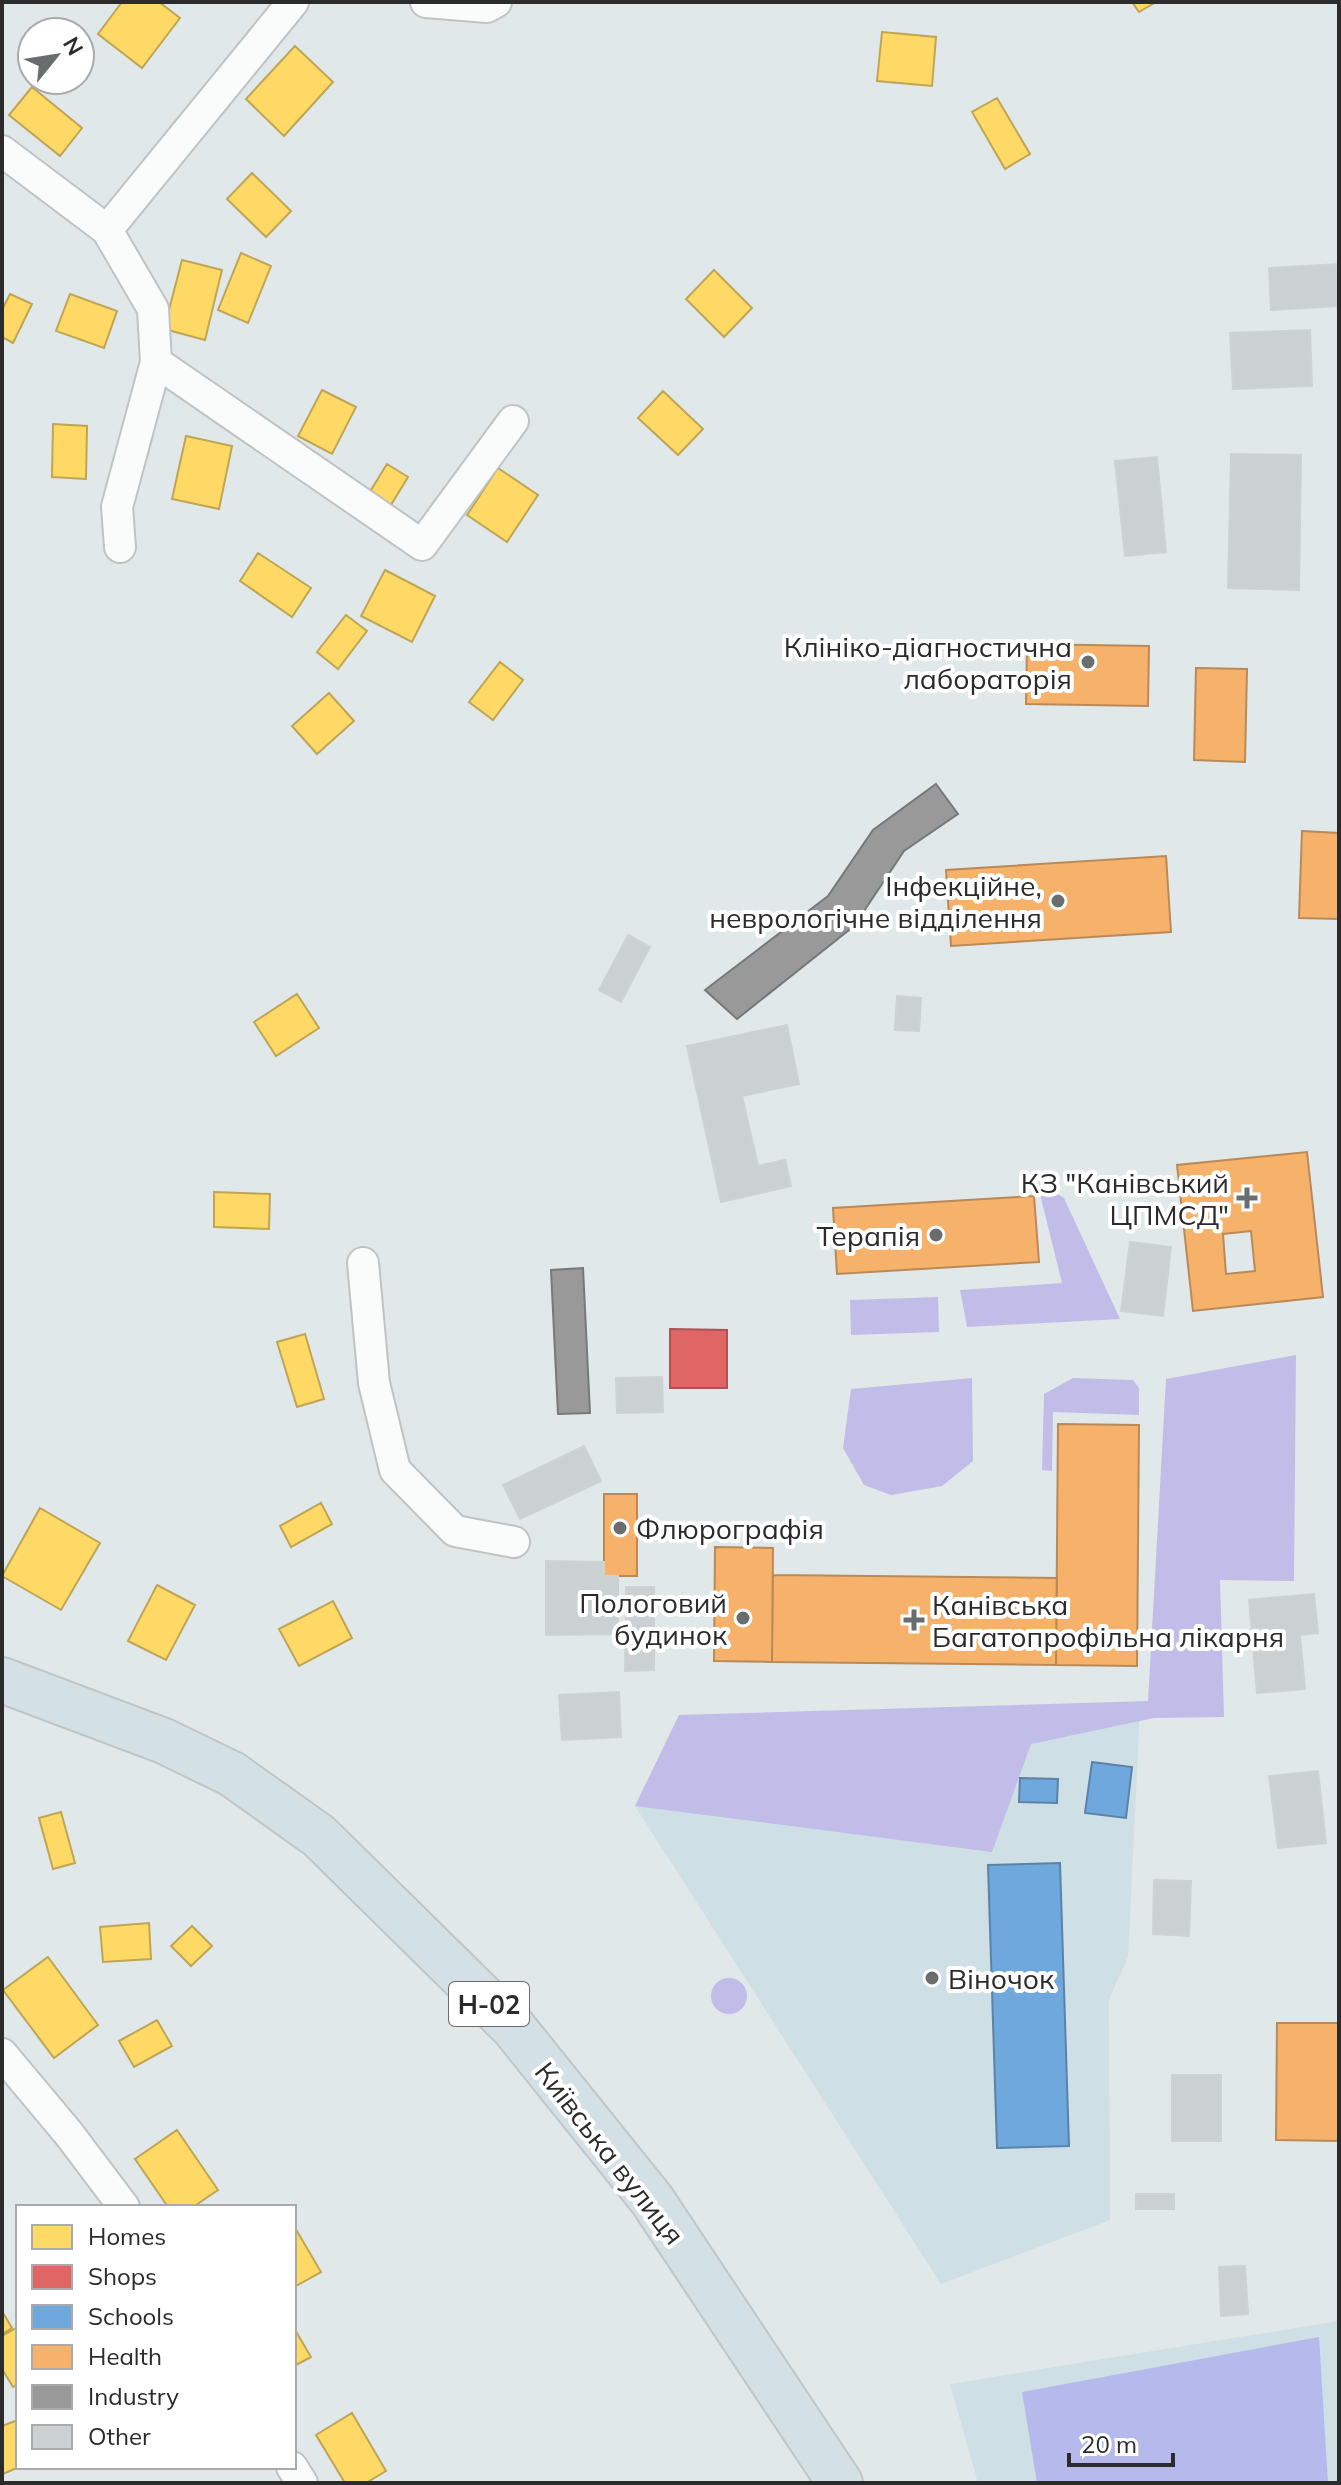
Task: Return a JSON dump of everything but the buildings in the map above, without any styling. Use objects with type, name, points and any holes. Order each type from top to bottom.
[{"type":"main road","name":"Київська вулиця","points":[[2,1680],[164,1741],[232,1774],[319,1836],[513,2027],[652,2200],[840,2483]]},
{"type":"street","points":[[107,230],[293,2]]},
{"type":"street","points":[[426,2],[487,7],[496,2]]},
{"type":"street","points":[[2,151],[107,230],[153,309],[156,362],[117,507],[120,547]]},
{"type":"street","points":[[156,362],[422,545],[513,421]]},
{"type":"street","points":[[363,1263],[374,1383],[395,1470],[455,1531],[514,1542]]},
{"type":"street","points":[[2,2054],[69,2134],[122,2205]]},
{"type":"shaded area","points":[[1037,1182],[1064,1198],[1120,1319],[967,1327],[960,1290],[1062,1283]]},
{"type":"shaded area","points":[[938,1297],[939,1332],[851,1335],[850,1300]]},
{"type":"shaded area","points":[[1296,1355],[1294,1581],[1220,1580],[1224,1717],[1154,1718],[1031,1744],[992,1852],[635,1806],[679,1715],[1148,1701],[1166,1379]]},
{"type":"shaded area","points":[[972,1378],[973,1461],[942,1486],[891,1495],[864,1485],[843,1448],[851,1389]]},
{"type":"shaded area","points":[[1073,1378],[1133,1380],[1139,1388],[1139,1415],[1053,1412],[1052,1471],[1042,1470],[1044,1394]]},
{"type":"shaded area","name":"Віночок","points":[[1140,1709],[1128,1957],[1109,1999],[1110,2220],[941,2284],[635,1806],[679,1715]]},
{"type":"shaded area","points":[[729,1978],[742,1983],[747,1996],[742,2009],[729,2014],[716,2009],[711,1996],[716,1983]]},
{"type":"shaded area","points":[[1339,2321],[1339,2483],[978,2483],[950,2384]]},
{"type":"shaded area","points":[[1319,2337],[1328,2483],[1037,2483],[1022,2392]]},
{"type":"place","name":"Клініко-діагностична лабораторія","points":[[1088,662]]},
{"type":"place","name":"Інфекційне, неврологічне відділення","points":[[1058,901]]},
{"type":"place","name":"КЗ \"Канівський ЦПМСД\"","points":[[1247,1198]]},
{"type":"place","name":"Терапія","points":[[936,1235]]},
{"type":"place","name":"Флюрографія","points":[[620,1528]]},
{"type":"place","name":"Пологовий будинок","points":[[743,1618]]},
{"type":"place","name":"Канівська Багатопрофільна лікарня","points":[[914,1620]]},
{"type":"place","name":"Віночок","points":[[932,1978]]}]
